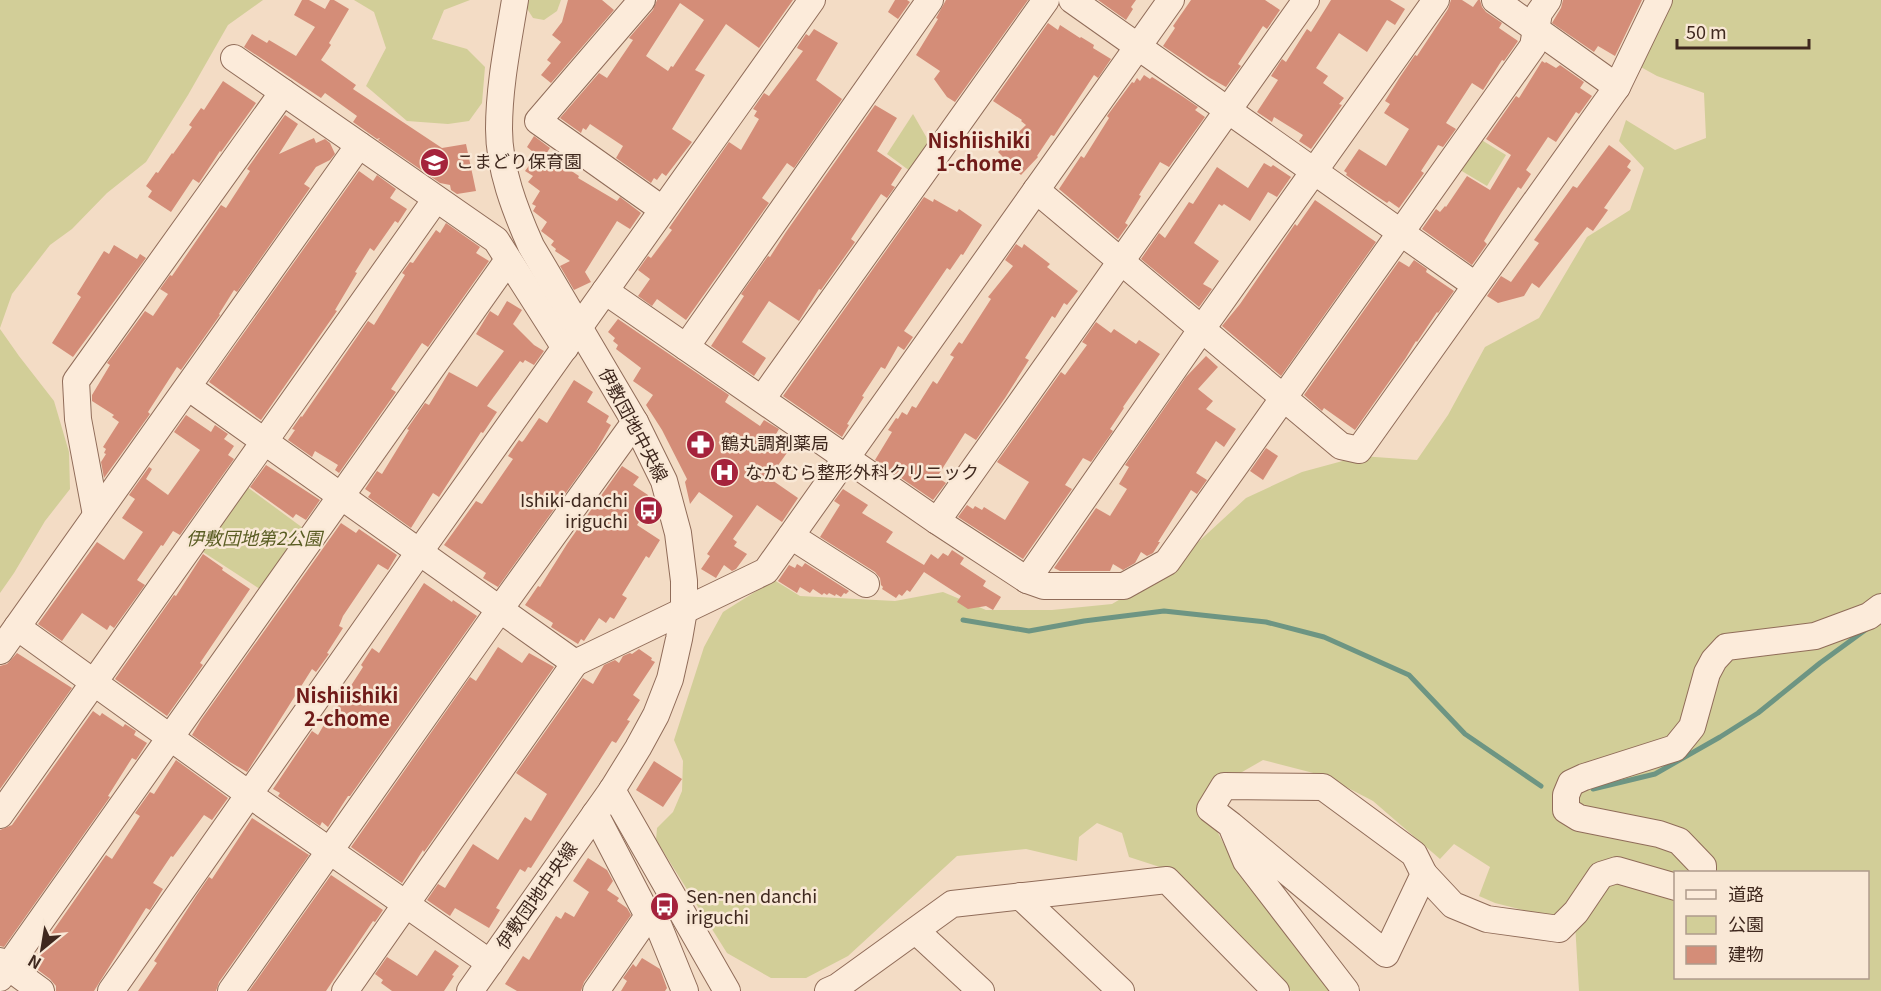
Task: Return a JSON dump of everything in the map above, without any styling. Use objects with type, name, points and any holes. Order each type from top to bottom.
[{"type":"street","name":"伊敷団地中央線","points":[[470,991],[612,790],[638,748],[656,715],[670,679],[684,610],[684,581],[678,533],[664,481],[635,422],[572,338],[517,215],[504,168],[499,132],[500,96],[515,0]]},
{"type":"street","points":[[642,0],[538,121],[662,209]]},
{"type":"street","points":[[111,991],[420,551],[812,0]]},
{"type":"street","points":[[686,348],[930,0]]},
{"type":"street","points":[[762,399],[1046,0]]},
{"type":"street","points":[[1072,0],[1475,285]]},
{"type":"street","points":[[345,991],[575,663],[766,572],[1171,0]]},
{"type":"street","points":[[937,521],[1306,0]]},
{"type":"street","points":[[1027,580],[1436,0]]},
{"type":"street","points":[[1495,0],[1617,87]]},
{"type":"street","points":[[605,291],[937,521],[1027,580],[1044,586],[1124,586],[1167,562],[1533,46],[1539,13],[1548,0]]},
{"type":"street","points":[[1036,190],[1341,446],[1359,450],[1617,87],[1659,0]]},
{"type":"street","points":[[234,58],[496,240],[508,260],[572,338]]},
{"type":"street","points":[[96,515],[78,419],[76,381],[283,92]]},
{"type":"street","points":[[0,651],[359,145]]},
{"type":"street","points":[[0,815],[436,199]]},
{"type":"street","points":[[41,991],[3,969],[171,737],[508,260]]},
{"type":"street","points":[[188,387],[575,663]]},
{"type":"street","points":[[231,991],[500,609],[635,422]]},
{"type":"street","points":[[791,536],[866,584]]},
{"type":"street","points":[[1703,871],[1702,866],[1678,841],[1659,834],[1580,818],[1566,810],[1566,795],[1571,783],[1674,748],[1692,727],[1707,673],[1714,660],[1726,647],[1815,636],[1869,616],[1881,607]]},
{"type":"street","points":[[17,627],[250,795],[490,963]]},
{"type":"street","points":[[1424,874],[1386,954],[1210,809],[1224,786],[1323,787],[1414,854],[1424,874],[1453,905],[1487,919],[1559,929],[1576,912],[1601,874],[1617,870],[1674,886]]},
{"type":"street","points":[[612,790],[727,991]]},
{"type":"street","points":[[595,814],[648,916],[659,927],[685,991]]},
{"type":"street","points":[[1231,825],[1246,861],[1346,991]]},
{"type":"street","points":[[835,990],[952,904],[1167,880],[1276,991]]},
{"type":"street","points":[[1020,896],[1121,991]]},
{"type":"street","points":[[596,991],[648,916]]},
{"type":"street","points":[[916,931],[981,991]]},
{"type":"green space","points":[[0,0],[263,0],[228,25],[146,162],[107,193],[72,229],[50,245],[12,294],[0,328]]},
{"type":"green space","points":[[354,0],[470,0],[444,10],[432,39],[467,49],[485,67],[482,103],[469,121],[448,124],[407,121],[366,86],[386,48],[374,12]]},
{"type":"green space","points":[[527,0],[561,0],[557,11],[544,20],[533,18],[526,7]]},
{"type":"green space","points":[[1667,0],[1881,0],[1881,991],[1579,991],[1575,923],[1495,903],[1479,896],[1490,867],[1454,844],[1440,859],[1373,801],[1325,776],[1263,760],[1216,787],[1210,818],[1236,867],[1333,991],[1291,991],[1169,870],[1129,857],[1122,833],[1097,823],[1079,837],[1077,861],[1026,849],[957,856],[848,956],[806,978],[771,978],[727,953],[656,840],[657,828],[673,812],[682,791],[683,761],[674,740],[704,647],[723,612],[774,580],[800,596],[895,601],[943,592],[986,610],[1052,610],[1112,604],[1171,567],[1246,498],[1302,472],[1361,456],[1417,460],[1448,415],[1485,347],[1539,318],[1587,237],[1630,210],[1644,168],[1619,141],[1626,120],[1675,150],[1706,138],[1704,93],[1657,76],[1639,66]]},
{"type":"green space","points":[[913,114],[932,147],[914,174],[887,154]]},
{"type":"green space","points":[[1475,136],[1506,155],[1487,186],[1455,167]]},
{"type":"green space","points":[[0,329],[54,401],[69,452],[70,489],[45,521],[0,593]]},
{"type":"green space","name":"伊敷団地第2公園","points":[[246,486],[307,531],[263,591],[200,550]]},
{"type":"building","points":[[302,0],[309,0],[325,9],[330,0],[334,0],[349,9],[321,60],[356,85],[353,89],[442,148],[466,144],[476,191],[457,194],[451,190],[450,185],[440,183],[378,140],[380,138],[377,139],[353,122],[357,116],[325,93],[321,98],[244,47],[252,34],[267,43],[269,40],[296,56],[315,27],[294,15]]},
{"type":"building","points":[[568,0],[602,0],[614,10],[551,83],[541,75],[551,63],[547,60],[561,42],[552,35],[562,22]]},
{"type":"building","points":[[657,0],[793,0],[759,48],[726,24],[695,70],[705,75],[672,129],[692,142],[666,176],[662,173],[657,180],[654,178],[651,183],[616,158],[623,146],[590,124],[586,130],[583,128],[581,133],[560,118],[599,73],[607,78],[633,40],[629,38],[653,10]],"holes":[[[680,3],[704,20],[668,71],[646,56]]]},
{"type":"building","points":[[895,0],[910,2],[898,19],[888,12]]},
{"type":"building","points":[[946,0],[1028,0],[955,102],[947,97],[934,79],[940,71],[916,55],[938,19],[936,18]]},
{"type":"building","points":[[1098,0],[1136,0],[1126,20]]},
{"type":"building","points":[[1191,0],[1265,0],[1280,10],[1267,29],[1263,26],[1238,64],[1241,66],[1226,87],[1163,46],[1175,28],[1173,26]]},
{"type":"building","points":[[1331,0],[1390,0],[1405,9],[1395,25],[1387,20],[1367,52],[1339,33],[1316,68],[1328,76],[1323,83],[1344,98],[1339,104],[1342,105],[1311,149],[1299,141],[1303,135],[1274,117],[1272,122],[1257,112],[1278,80],[1271,76],[1282,59],[1286,62],[1307,29],[1311,32]]},
{"type":"building","points":[[1451,0],[1462,0],[1473,7],[1480,0],[1486,12],[1502,23],[1499,28],[1518,41],[1504,61],[1502,60],[1483,90],[1472,83],[1446,123],[1456,129],[1443,147],[1438,145],[1421,171],[1424,173],[1399,208],[1363,187],[1344,171],[1359,149],[1386,166],[1409,129],[1384,113],[1390,104],[1385,101],[1448,9]]},
{"type":"building","points":[[1563,0],[1642,0],[1615,56],[1598,46],[1594,52],[1552,23]]},
{"type":"building","points":[[1048,23],[1058,30],[1060,25],[1081,37],[1111,59],[1098,78],[1094,75],[1054,136],[1051,135],[1038,157],[1021,175],[998,152],[1026,125],[993,101]]},
{"type":"building","points":[[814,29],[838,43],[816,80],[842,99],[794,168],[787,163],[762,198],[769,203],[686,320],[657,299],[652,306],[638,296],[650,279],[638,270],[648,256],[651,258],[672,230],[669,228],[729,142],[741,150],[759,119],[754,116],[757,111],[753,109],[764,93],[769,96],[803,51],[797,48],[806,34],[809,36]]},
{"type":"building","points":[[1542,61],[1556,68],[1560,65],[1584,82],[1580,88],[1592,96],[1579,114],[1576,112],[1556,142],[1548,137],[1526,170],[1531,174],[1521,189],[1518,187],[1501,213],[1484,241],[1487,244],[1472,265],[1422,229],[1436,209],[1440,212],[1446,207],[1467,176],[1490,190],[1511,155],[1486,139],[1516,96],[1519,98]]},
{"type":"building","points":[[1144,75],[1150,79],[1152,77],[1198,107],[1195,110],[1205,117],[1169,167],[1160,162],[1139,195],[1141,196],[1125,223],[1128,225],[1118,239],[1059,189],[1081,156],[1084,158],[1109,118],[1107,116],[1132,82],[1134,83],[1137,78],[1140,81]]},
{"type":"building","points":[[223,81],[256,103],[199,183],[193,179],[171,212],[148,197],[152,191],[146,186],[173,154],[192,127],[189,125],[201,108],[204,110]]},
{"type":"building","points":[[875,105],[897,118],[877,151],[902,168],[891,185],[895,187],[887,198],[881,194],[851,239],[855,242],[821,290],[819,289],[799,321],[769,301],[742,342],[766,358],[754,376],[711,346],[744,296],[741,294],[768,256],[770,257]]},
{"type":"building","points":[[285,115],[298,124],[279,154],[314,138],[316,143],[325,139],[330,143],[335,154],[330,160],[316,167],[304,184],[310,188],[237,292],[234,290],[220,315],[181,370],[177,367],[148,412],[150,414],[104,478],[101,462],[106,449],[103,447],[119,422],[112,417],[114,415],[92,401],[92,395],[110,365],[107,363],[145,311],[153,316],[168,294],[160,289],[170,275],[172,276],[221,205],[226,208],[250,171],[247,169]]},
{"type":"building","points":[[534,136],[550,148],[546,154],[579,176],[578,178],[617,201],[620,197],[641,213],[630,229],[617,221],[585,272],[591,282],[574,290],[560,266],[570,261],[555,251],[556,249],[551,245],[554,241],[541,231],[547,222],[533,211],[536,206],[532,204],[540,191],[528,182],[533,176],[525,171],[537,155],[527,147]]},
{"type":"building","points":[[1609,145],[1631,161],[1627,167],[1631,170],[1604,208],[1608,210],[1593,231],[1587,227],[1539,288],[1532,283],[1524,296],[1498,303],[1487,296],[1501,276],[1511,282],[1539,243],[1534,240],[1573,186],[1577,188]]},
{"type":"building","points":[[1264,163],[1271,167],[1273,165],[1291,177],[1277,197],[1268,192],[1250,221],[1224,204],[1222,206],[1219,204],[1194,243],[1219,261],[1203,284],[1212,289],[1199,307],[1141,259],[1159,233],[1165,238],[1189,202],[1193,204],[1217,167],[1248,188]]},
{"type":"building","points":[[359,171],[373,181],[377,175],[396,189],[390,198],[407,209],[398,223],[395,221],[374,251],[370,248],[335,310],[337,311],[261,420],[209,382]]},
{"type":"building","points":[[924,197],[933,202],[934,199],[957,212],[959,209],[982,225],[963,255],[961,254],[950,270],[947,268],[904,331],[913,337],[904,350],[898,346],[885,369],[881,367],[862,396],[864,397],[847,424],[849,425],[842,437],[783,396]]},
{"type":"building","points":[[1315,200],[1376,242],[1281,376],[1222,326],[1240,304],[1295,224],[1297,226]]},
{"type":"building","points":[[446,223],[480,247],[476,253],[489,261],[428,347],[422,343],[391,389],[396,392],[339,473],[335,470],[338,465],[315,451],[312,457],[288,440],[295,430],[292,429],[368,321],[374,325],[405,275],[402,273],[410,262],[413,263],[436,230],[440,233]]},
{"type":"building","points":[[1016,244],[1022,248],[1024,244],[1050,264],[1047,267],[1078,291],[1067,305],[1064,303],[1055,318],[1052,316],[1025,358],[1029,360],[976,440],[965,433],[937,477],[946,483],[933,500],[875,460],[892,432],[888,430],[896,418],[898,419],[902,412],[907,415],[912,406],[916,408],[933,381],[937,384],[954,357],[950,355],[959,342],[962,344],[991,299],[988,297],[1013,266],[1005,260]]},
{"type":"building","points":[[114,245],[137,259],[140,254],[146,258],[73,357],[52,343],[81,297],[77,294],[104,251],[109,254]]},
{"type":"building","points":[[1414,260],[1427,269],[1426,272],[1454,291],[1416,341],[1355,430],[1324,408],[1322,411],[1304,395],[1399,261],[1409,267]]},
{"type":"building","points":[[507,301],[522,310],[513,324],[534,345],[544,351],[534,365],[525,360],[523,363],[520,361],[487,406],[497,412],[483,433],[481,432],[439,497],[433,493],[411,528],[368,497],[371,493],[365,489],[377,471],[382,474],[409,430],[407,429],[425,403],[429,405],[449,372],[477,387],[504,351],[476,334],[490,311],[498,316]]},
{"type":"building","points":[[618,319],[729,395],[725,402],[760,426],[764,420],[779,429],[776,434],[781,437],[777,442],[789,450],[769,478],[798,498],[782,522],[757,505],[733,539],[737,542],[734,546],[747,554],[732,571],[724,565],[716,578],[701,569],[710,556],[707,554],[733,516],[699,492],[690,504],[685,482],[687,479],[662,430],[646,405],[653,395],[633,381],[641,368],[616,349],[618,345],[613,341],[615,338],[608,332]]},
{"type":"building","points":[[1096,322],[1111,333],[1114,329],[1136,344],[1139,340],[1160,354],[1123,407],[1110,429],[1113,431],[1091,462],[1083,458],[1065,485],[1072,489],[1023,559],[958,517],[967,505],[973,509],[975,506],[982,510],[984,507],[1005,520],[1029,482],[997,462],[1061,372],[1065,375],[1087,345],[1082,342]]},
{"type":"building","points":[[1206,356],[1218,367],[1198,389],[1213,401],[1206,409],[1236,429],[1224,447],[1216,441],[1196,473],[1207,480],[1197,494],[1191,490],[1153,553],[1147,556],[1141,552],[1135,563],[1123,570],[1113,564],[1110,571],[1060,571],[1054,568],[1096,508],[1110,516],[1127,489],[1119,484],[1129,467],[1125,465],[1186,377]]},
{"type":"building","points":[[574,380],[593,392],[587,402],[609,416],[606,422],[611,425],[596,451],[498,587],[483,578],[486,573],[444,545],[476,501],[482,504],[513,459],[508,456],[519,440],[522,442],[524,440],[539,418],[547,423]]},
{"type":"building","points":[[186,415],[211,432],[215,425],[228,434],[224,439],[234,446],[228,455],[234,459],[180,535],[173,531],[163,546],[161,545],[137,580],[145,585],[114,628],[110,625],[107,630],[82,613],[62,641],[38,624],[97,542],[124,560],[143,532],[122,518],[135,499],[129,495],[149,467],[152,469],[146,479],[168,495],[200,450],[174,432]]},
{"type":"building","points":[[1266,448],[1278,456],[1263,480],[1250,471]]},
{"type":"building","points":[[266,465],[320,500],[306,520],[296,514],[293,518],[250,487]]},
{"type":"building","points":[[622,466],[639,477],[633,485],[648,495],[649,506],[637,525],[660,540],[649,558],[646,556],[622,595],[627,598],[614,619],[610,617],[606,623],[599,618],[584,641],[581,639],[578,644],[551,627],[553,623],[525,605],[538,586],[540,587]]},
{"type":"building","points":[[843,489],[868,505],[862,513],[893,532],[886,542],[924,565],[931,554],[938,559],[943,553],[948,556],[952,550],[964,558],[960,564],[986,581],[983,586],[1001,597],[993,610],[986,606],[968,609],[957,602],[961,596],[924,572],[910,592],[907,590],[902,596],[899,594],[896,598],[882,589],[880,578],[875,572],[820,537],[840,505],[834,501]]},
{"type":"building","points":[[341,523],[356,533],[359,529],[397,555],[388,570],[378,564],[343,616],[339,626],[343,628],[327,653],[329,654],[316,672],[312,669],[247,772],[192,735]]},
{"type":"building","points":[[203,554],[250,589],[200,663],[203,665],[167,716],[115,679],[174,595],[176,596]]},
{"type":"building","points":[[805,563],[849,591],[841,597],[829,593],[822,595],[813,589],[810,593],[800,587],[797,593],[778,581],[789,565],[795,568],[797,564],[802,567]]},
{"type":"building","points":[[424,583],[477,616],[328,827],[322,822],[320,826],[278,796],[280,793],[273,789],[312,731],[318,735],[363,667],[361,665],[372,648],[379,653]]},
{"type":"building","points":[[498,647],[522,663],[529,653],[554,667],[424,852],[423,850],[402,883],[351,847],[470,677],[476,681]]},
{"type":"building","points":[[639,649],[655,662],[633,695],[640,700],[627,720],[630,721],[616,743],[612,741],[531,868],[528,867],[525,872],[520,869],[496,908],[500,910],[489,928],[455,908],[450,916],[427,900],[438,884],[445,888],[473,844],[498,860],[525,817],[531,821],[547,794],[516,773],[583,678],[593,684],[604,665],[615,660],[619,663],[623,656]]},
{"type":"building","points":[[17,653],[72,688],[0,789],[0,666],[7,664]]},
{"type":"building","points":[[93,711],[100,716],[102,713],[123,727],[125,724],[136,731],[134,735],[147,743],[136,760],[132,758],[108,796],[110,797],[4,947],[0,946],[0,830],[12,825]]},
{"type":"building","points":[[176,760],[228,798],[212,820],[204,815],[173,857],[171,856],[153,883],[163,889],[150,910],[146,908],[94,991],[56,991],[56,986],[50,979],[30,964],[106,855],[112,859],[140,816],[135,813],[150,792],[154,794]]},
{"type":"building","points":[[654,761],[682,779],[663,807],[636,790]]},
{"type":"building","points":[[252,818],[309,855],[219,982],[216,991],[138,991],[157,963],[154,961],[196,896],[209,877],[212,879]]},
{"type":"building","points":[[588,858],[607,870],[613,881],[607,890],[619,898],[617,901],[627,908],[631,915],[584,982],[581,991],[517,991],[505,984],[523,956],[529,960],[556,916],[561,919],[565,912],[574,917],[589,892],[573,881]]},
{"type":"building","points":[[331,875],[383,910],[375,922],[373,921],[326,991],[249,991]]},
{"type":"building","points":[[435,950],[459,966],[444,991],[392,991],[381,983],[383,980],[375,974],[387,957],[417,976]]},
{"type":"building","points":[[642,958],[660,969],[667,988],[665,991],[621,991],[627,981],[623,978],[633,964],[636,967]]},
{"type":"waterway","points":[[963,620],[1029,631],[1084,621],[1164,611],[1266,622],[1324,637],[1409,675],[1465,734],[1541,786]]},
{"type":"waterway","points":[[1593,789],[1655,774],[1720,737],[1758,713],[1868,628]]},
{"type":"place","name":"こまどり保育園","points":[[435,162]]},
{"type":"place","name":"鶴丸調剤薬局","points":[[700,444]]},
{"type":"place","name":"なかむら整形外科クリニック","points":[[724,473]]},
{"type":"place","name":"Ishiki-danchi iriguchi","points":[[649,511]]},
{"type":"place","name":"Sen-nen danchi iriguchi","points":[[665,907]]},
{"type":"district","name":"Nishiishiki 1-chome","points":[[979,152]]},
{"type":"district","name":"Nishiishiki 2-chome","points":[[347,708]]}]
